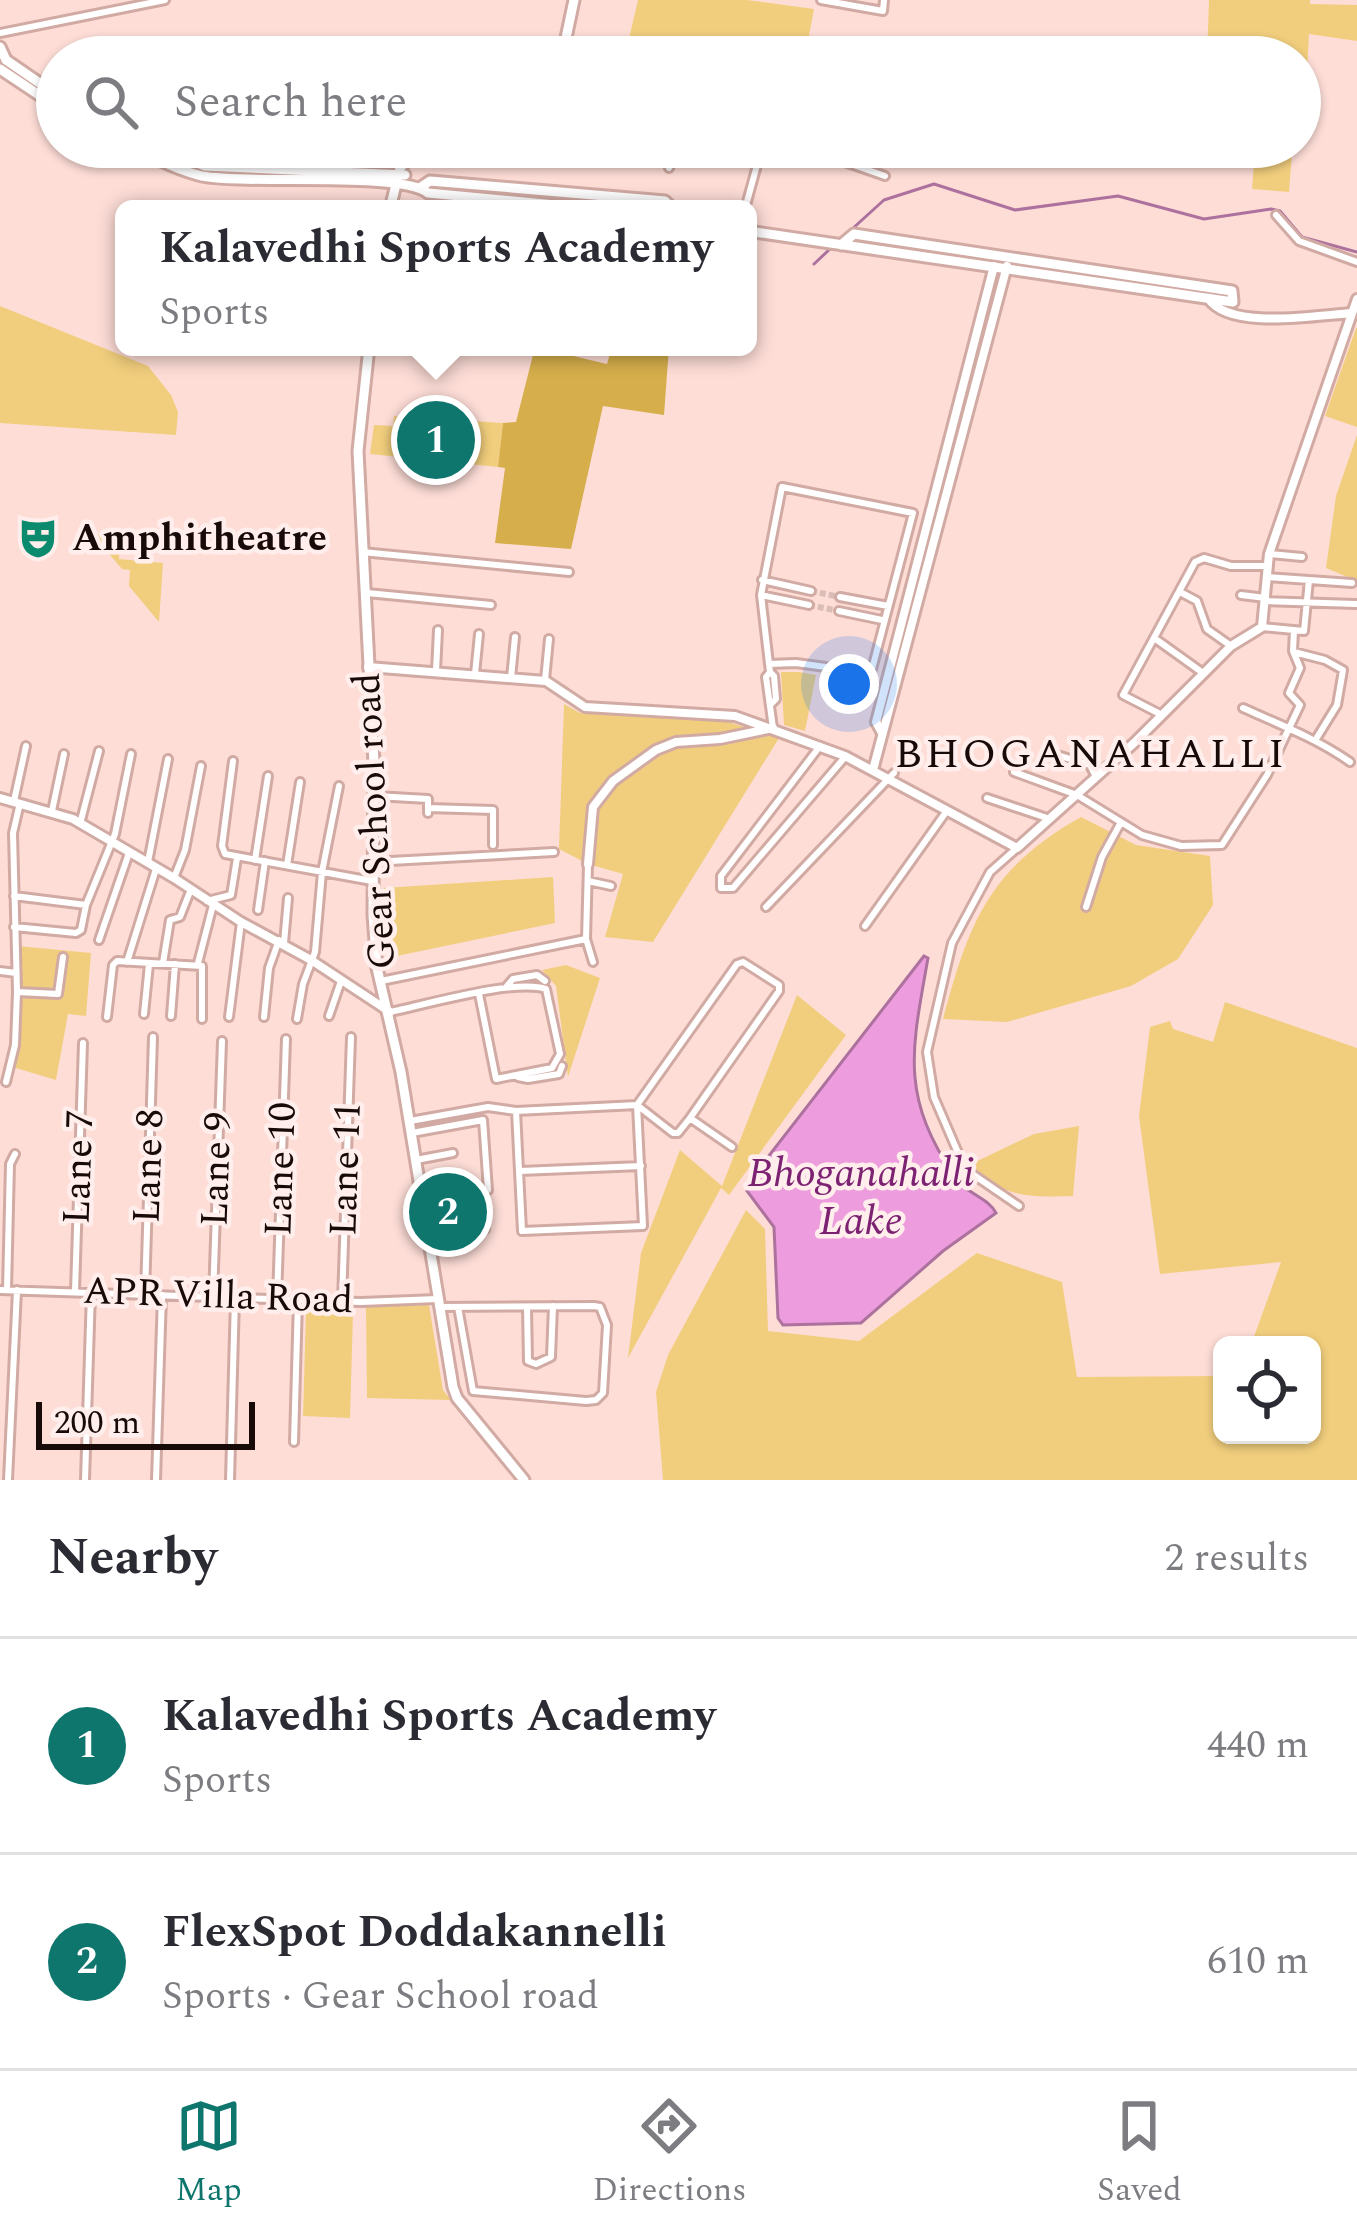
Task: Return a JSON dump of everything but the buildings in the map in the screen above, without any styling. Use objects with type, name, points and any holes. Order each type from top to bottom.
[{"type":"main road","points":[[566,36],[574,0]]},
{"type":"main road","points":[[0,47],[6,61],[36,81]]},
{"type":"main road","points":[[0,69],[36,92]]},
{"type":"main road","points":[[178,168],[205,176],[401,176]]},
{"type":"main road","points":[[244,168],[401,176],[428,194],[496,200]]},
{"type":"main road","points":[[395,200],[406,168]]},
{"type":"main road","points":[[421,187],[430,181],[655,200]]},
{"type":"main road","points":[[565,191],[565,200]]},
{"type":"main road","points":[[757,232],[842,245],[1001,264],[1232,297],[1208,298],[1001,264],[854,234],[842,245]]},
{"type":"main road","name":"Gear School road","points":[[368,356],[359,422],[375,796],[372,881],[381,981],[428,1209],[438,1303],[457,1398],[524,1480]]},
{"type":"street","points":[[0,33],[165,0]]},
{"type":"street","points":[[820,0],[883,11],[884,0]]},
{"type":"street","points":[[748,200],[757,168]]},
{"type":"street","points":[[862,168],[885,176]]},
{"type":"street","points":[[1276,215],[1304,244],[1357,262]]},
{"type":"street","points":[[882,734],[876,722],[948,444],[1001,264]]},
{"type":"street","points":[[872,770],[961,448],[1001,264]]},
{"type":"street","points":[[1208,298],[1224,311],[1251,318],[1352,313]]},
{"type":"street","points":[[1262,627],[1269,554],[1357,299]]},
{"type":"street","points":[[948,444],[961,448]]},
{"type":"street","points":[[769,668],[796,663],[868,674],[913,513],[782,487],[761,595],[769,668],[774,676],[773,728]]},
{"type":"street","points":[[362,552],[569,572]]},
{"type":"street","points":[[1269,554],[1302,557]]},
{"type":"street","points":[[1162,715],[1123,695],[1201,558],[1309,580],[1352,583]]},
{"type":"street","points":[[762,580],[811,591]]},
{"type":"street","points":[[1019,1206],[965,1169],[934,1097],[927,1052],[952,943],[990,872],[1096,778],[1231,646],[1262,627],[1304,631],[1309,580]]},
{"type":"street","points":[[1180,592],[1197,601],[1207,629],[1231,646]]},
{"type":"street","points":[[364,593],[491,605]]},
{"type":"street","points":[[761,595],[808,605]]},
{"type":"street","points":[[1241,596],[1356,604]]},
{"type":"street","points":[[840,597],[888,606]]},
{"type":"street","points":[[838,611],[884,620]]},
{"type":"street","points":[[436,671],[438,630]]},
{"type":"street","points":[[1014,772],[1077,795],[1120,824],[1167,843],[1222,845],[1244,815],[1300,705],[1289,694],[1300,668],[1294,630]]},
{"type":"street","points":[[476,674],[478,634]]},
{"type":"street","points":[[512,678],[515,637]]},
{"type":"street","points":[[545,680],[549,639]]},
{"type":"street","points":[[1156,639],[1203,673]]},
{"type":"street","points":[[1294,652],[1343,670],[1337,705],[1316,739]]},
{"type":"street","points":[[367,667],[545,680],[584,707],[712,713],[773,728],[892,776],[1017,848]]},
{"type":"street","points":[[1243,708],[1316,739],[1350,762]]},
{"type":"street","points":[[593,962],[586,939],[593,808],[614,781],[656,750],[676,742],[773,728]]},
{"type":"street","points":[[6,1082],[17,992],[13,833],[26,746]]},
{"type":"street","points":[[820,746],[721,876],[721,888],[733,888],[845,756]]},
{"type":"street","points":[[80,824],[99,751]]},
{"type":"street","points":[[52,811],[64,754]]},
{"type":"street","points":[[14,927],[79,933],[111,844],[131,754]]},
{"type":"street","points":[[1054,754],[1090,765],[1096,778]]},
{"type":"street","points":[[127,962],[152,866],[168,759]]},
{"type":"street","points":[[233,761],[222,846],[228,856],[372,881]]},
{"type":"street","points":[[174,878],[185,850],[201,766]]},
{"type":"street","points":[[255,860],[268,776]]},
{"type":"street","points":[[766,908],[892,776]]},
{"type":"street","points":[[287,865],[300,782]]},
{"type":"street","points":[[296,1018],[311,960],[339,786]]},
{"type":"street","points":[[375,796],[428,799],[428,811],[493,809],[493,845]]},
{"type":"street","points":[[0,798],[52,811],[80,824],[390,1012],[505,988],[546,988],[560,1054],[552,1068],[496,1079],[479,994]]},
{"type":"street","points":[[987,798],[1050,819]]},
{"type":"street","points":[[946,799],[950,811]]},
{"type":"street","points":[[865,926],[950,811]]},
{"type":"street","points":[[1086,907],[1102,857],[1120,824]]},
{"type":"street","points":[[0,831],[13,833]]},
{"type":"street","points":[[372,862],[554,852]]},
{"type":"street","points":[[99,940],[129,853]]},
{"type":"street","points":[[210,903],[231,895],[238,858]]},
{"type":"street","points":[[258,910],[266,861]]},
{"type":"street","points":[[0,871],[13,872]]},
{"type":"street","points":[[588,880],[611,886]]},
{"type":"street","points":[[163,963],[170,920],[180,917],[191,890]]},
{"type":"street","points":[[264,1017],[269,968],[281,942],[288,898]]},
{"type":"street","points":[[0,901],[86,905]]},
{"type":"street","points":[[198,963],[210,903]]},
{"type":"street","points":[[229,1017],[241,922]]},
{"type":"street","points":[[0,936],[15,938]]},
{"type":"street","points":[[353,988],[586,939]]},
{"type":"street","points":[[17,992],[58,994],[63,957]]},
{"type":"street","points":[[411,1127],[488,1107],[516,1111],[637,1105],[676,1134],[779,985],[743,962],[737,964],[637,1105],[643,1226],[569,1235],[522,1232],[516,1111]]},
{"type":"street","points":[[107,1017],[113,965],[198,963],[205,969],[202,1019]]},
{"type":"street","points":[[144,1014],[149,964]]},
{"type":"street","points":[[171,1016],[175,964]]},
{"type":"street","points":[[0,971],[16,973]]},
{"type":"street","points":[[505,988],[513,979],[537,975],[545,980]]},
{"type":"street","points":[[329,1016],[341,981]]},
{"type":"street","points":[[0,1022],[15,1026]]},
{"type":"street","name":"Lane 8","points":[[146,1294],[153,1037]]},
{"type":"street","name":"Lane 11","points":[[341,1301],[350,1037]]},
{"type":"street","name":"Lane 9","points":[[213,1297],[222,1040]]},
{"type":"street","name":"Lane 10","points":[[277,1299],[286,1040]]},
{"type":"street","name":"Lane 7","points":[[75,1291],[83,1043]]},
{"type":"street","points":[[0,1053],[12,1056]]},
{"type":"street","points":[[514,1076],[528,1079],[559,1074],[562,1066]]},
{"type":"street","points":[[690,1118],[732,1147]]},
{"type":"street","points":[[411,1127],[483,1120],[488,1190],[428,1209]]},
{"type":"street","points":[[640,1131],[656,1122]]},
{"type":"street","points":[[4,1290],[10,1164],[15,1154]]},
{"type":"street","points":[[416,1160],[453,1154]]},
{"type":"street","points":[[520,1171],[641,1166]]},
{"type":"street","points":[[429,1240],[485,1229]]},
{"type":"street","name":"APR Villa Road","points":[[4,1290],[458,1307],[595,1306],[606,1316],[603,1394],[596,1400],[478,1393],[470,1387],[467,1372]]},
{"type":"street","points":[[8,1480],[17,1290]]},
{"type":"street","points":[[85,1480],[91,1292]]},
{"type":"street","points":[[156,1480],[162,1295]]},
{"type":"street","points":[[230,1480],[235,1298]]},
{"type":"street","points":[[294,1442],[298,1300]]},
{"type":"street","points":[[527,1307],[526,1352],[528,1361],[536,1364],[546,1362],[551,1354],[553,1306]]},
{"type":"street","points":[[450,1373],[467,1372],[458,1307]]},
{"type":"shaded area","points":[[638,0],[747,0],[814,9],[809,36],[630,36]]},
{"type":"shaded area","points":[[1209,0],[1357,5],[1357,41],[1309,34],[1208,36]]},
{"type":"shaded area","points":[[1254,168],[1291,168],[1289,192],[1252,189]]},
{"type":"shaded area","points":[[0,306],[148,366],[178,412],[176,435],[0,423]]},
{"type":"shaded area","points":[[1357,328],[1357,427],[1325,416]]},
{"type":"shaded area","points":[[533,356],[573,356],[607,364],[609,356],[668,356],[664,415],[603,406],[571,549],[495,543],[505,468],[498,467],[503,423],[516,422]]},
{"type":"shaded area","points":[[394,416],[503,423],[498,467],[370,454],[374,425],[393,426]]},
{"type":"shaded area","points":[[1357,435],[1357,581],[1326,568],[1336,496]]},
{"type":"shaded area","points":[[92,534],[120,536],[119,559],[163,563],[159,622],[129,586],[130,570],[122,569]]},
{"type":"shaded area","points":[[781,672],[816,675],[805,731],[784,725]]},
{"type":"shaded area","points":[[564,704],[580,713],[722,720],[779,738],[653,942],[605,937],[623,874],[559,849]]},
{"type":"shaded area","points":[[1081,817],[1136,845],[1210,856],[1213,905],[1178,959],[1131,986],[1007,1022],[943,1019],[963,954],[987,901],[1024,857]]},
{"type":"shaded area","points":[[553,877],[555,923],[392,957],[393,909],[384,908],[384,888]]},
{"type":"shaded area","points":[[18,946],[91,953],[86,1016],[68,1014],[56,1080],[16,1068]]},
{"type":"shaded area","points":[[566,965],[600,978],[568,1077],[556,986],[542,970]]},
{"type":"shaded area","points":[[797,995],[846,1035],[729,1195],[721,1188],[628,1358],[641,1253],[680,1150],[722,1186]]},
{"type":"shaded area","points":[[1225,1002],[1357,1048],[1357,1480],[663,1480],[656,1392],[668,1355],[746,1210],[765,1229],[768,1331],[859,1341],[977,1253],[1062,1282],[1077,1377],[1213,1376],[1213,1444],[1321,1444],[1321,1336],[1254,1336],[1281,1262],[1160,1274],[1139,1116],[1150,1027],[1170,1021],[1173,1029],[1213,1042]]},
{"type":"shaded area","points":[[1079,1126],[1073,1196],[1018,1194],[995,1184],[971,1164],[1034,1134]]},
{"type":"shaded area","points":[[429,1305],[443,1390],[451,1400],[367,1398],[366,1307]]},
{"type":"shaded area","points":[[306,1312],[353,1314],[350,1418],[303,1416]]},
{"type":"water","name":"Bhoganahalli Lake","points":[[924,956],[928,958],[914,1071],[925,1121],[955,1177],[996,1213],[943,1251],[861,1323],[783,1325],[778,1318],[774,1227],[747,1191],[764,1162]]},
{"type":"waterway","points":[[851,230],[884,200],[934,184],[1015,210],[1118,196],[1204,219],[1271,209],[1280,211],[1302,237],[1357,252]]},
{"type":"waterway","points":[[814,264],[831,248]]},
{"type":"tunnel","points":[[811,591],[840,597]]},
{"type":"tunnel","points":[[809,605],[839,611]]},
{"type":"tunnel","points":[[436,1212],[451,1210],[457,1234]]},
{"type":"place","name":"Kalavedhi Sports Academy","points":[[436,440]]},
{"type":"place","name":"Amphitheatre","points":[[38,538]]},
{"type":"place","name":"FlexSpot Doddakannelli","points":[[448,1212]]},
{"type":"district","name":"BHOGANAHALLI","points":[[1091,754]]}]
